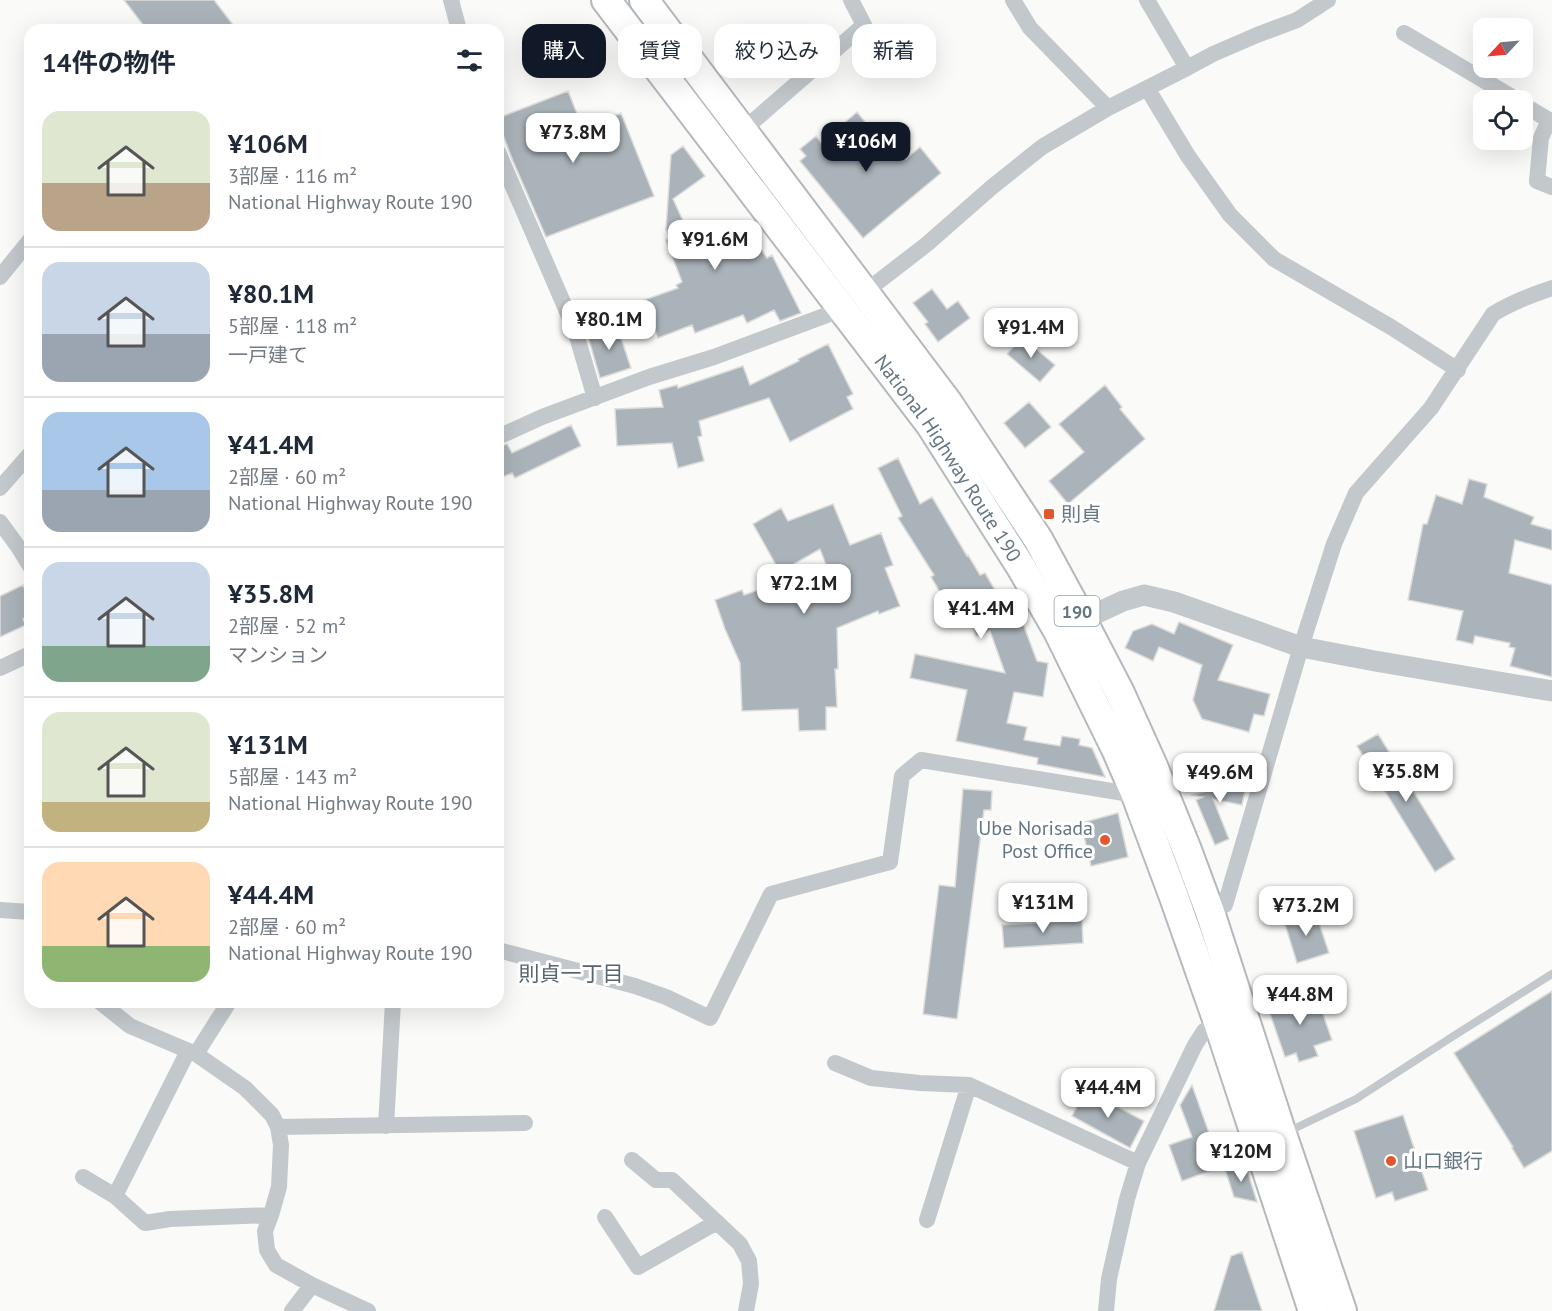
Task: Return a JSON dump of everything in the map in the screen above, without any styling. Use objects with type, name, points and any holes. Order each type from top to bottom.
[{"type":"highway","name":"National Highway Route 190","points":[[606,0],[854,301]]},
{"type":"highway","name":"National Highway Route 190","points":[[644,0],[742,131],[854,301],[1021,567],[1070,626],[1120,693],[1153,766],[1210,912],[1230,1017],[1313,1311]]},
{"type":"highway","name":"National Highway Route 190","points":[[1070,626],[1178,906],[1282,1134],[1342,1311]]},
{"type":"street","points":[[451,0],[457,24]]},
{"type":"street","points":[[742,131],[864,25],[851,0]]},
{"type":"street","points":[[1013,0],[1030,28],[1108,108]]},
{"type":"street","points":[[1147,0],[1187,68]]},
{"type":"street","points":[[504,434],[542,417],[649,377],[714,357],[854,301],[927,244],[1042,147],[1108,108],[1212,54],[1297,20],[1328,0]]},
{"type":"street","points":[[1404,33],[1500,90]]},
{"type":"street","points":[[1147,88],[1188,156],[1230,215],[1274,259],[1391,327],[1458,370]]},
{"type":"street","points":[[1533,111],[1549,120],[1541,138],[1537,181],[1552,187]]},
{"type":"street","points":[[504,166],[575,330],[595,398]]},
{"type":"street","points":[[0,277],[24,247]]},
{"type":"street","points":[[1210,912],[1225,905],[1301,647],[1334,544],[1356,493],[1431,408],[1494,314],[1525,297],[1552,288]]},
{"type":"street","points":[[0,488],[24,461]]},
{"type":"street","points":[[0,522],[24,556]]},
{"type":"street","points":[[1070,626],[1123,601],[1144,595],[1174,602],[1301,647],[1552,691]]},
{"type":"street","points":[[0,668],[24,657]]},
{"type":"street","points":[[504,952],[634,986],[666,997],[710,1018],[771,894],[890,862],[902,776],[921,760],[1136,795]]},
{"type":"street","points":[[0,910],[24,912]]},
{"type":"street","points":[[108,1008],[130,1026],[192,1053],[245,1088],[272,1115],[278,1127],[281,1145],[279,1187],[265,1231],[267,1250],[276,1265],[368,1311]]},
{"type":"street","points":[[115,1196],[192,1053],[225,1008]]},
{"type":"street","points":[[386,1126],[393,1008]]},
{"type":"street","points":[[1106,1311],[1109,1279],[1127,1199],[1138,1163],[1195,1045],[1204,1031],[1230,1017]]},
{"type":"street","points":[[835,1063],[871,1078],[969,1085],[1138,1163]]},
{"type":"street","points":[[927,1220],[969,1085]]},
{"type":"street","points":[[278,1127],[525,1123]]},
{"type":"street","points":[[632,1161],[656,1180],[672,1180],[740,1244],[749,1261],[751,1284],[746,1311]]},
{"type":"street","points":[[82,1178],[115,1196],[145,1223],[170,1219],[271,1215]]},
{"type":"street","points":[[604,1216],[638,1267],[717,1222]]},
{"type":"street","points":[[292,1311],[312,1285]]},
{"type":"lane","points":[[1282,1134],[1356,1099],[1552,974]]},
{"type":"building","points":[[124,0],[214,0],[232,24],[142,24]]},
{"type":"building","points":[[568,91],[583,129],[621,113],[654,196],[546,237],[504,138],[504,116]]},
{"type":"building","points":[[857,112],[877,137],[883,132],[906,159],[920,147],[941,173],[863,238],[800,161],[806,156],[800,149],[816,136],[821,143]]},
{"type":"building","points":[[683,146],[705,176],[673,199],[697,251],[742,221],[767,258],[772,255],[801,313],[780,321],[774,310],[747,323],[743,315],[695,333],[692,325],[658,338],[644,300],[678,288],[676,285],[682,282],[666,240],[670,238],[666,229],[671,155]]},
{"type":"building","points":[[932,289],[947,309],[958,301],[970,318],[938,342],[925,324],[928,322],[913,303]]},
{"type":"building","points":[[616,323],[631,368],[600,378],[587,333]]},
{"type":"building","points":[[1022,337],[1055,365],[1040,382],[1007,354]]},
{"type":"building","points":[[828,344],[853,394],[847,397],[853,409],[790,442],[769,398],[699,421],[702,436],[698,437],[704,461],[678,468],[672,443],[617,446],[615,409],[663,407],[659,390],[677,385],[678,388],[743,366],[750,385]]},
{"type":"building","points":[[1105,385],[1122,407],[1120,409],[1145,439],[1068,504],[1049,481],[1084,452],[1059,424]]},
{"type":"building","points":[[1029,402],[1051,427],[1025,448],[1004,423]]},
{"type":"building","points":[[571,425],[581,446],[515,478],[512,473],[504,476],[504,445],[507,444],[512,453]]},
{"type":"building","points":[[898,458],[920,504],[932,497],[980,575],[985,573],[1002,602],[1013,597],[1037,661],[1048,663],[1043,697],[1014,692],[1007,723],[1027,727],[1024,740],[1060,746],[1062,736],[1080,739],[1079,745],[1092,748],[1105,777],[1037,764],[1038,758],[956,741],[967,690],[910,678],[915,654],[1005,673],[990,631],[976,636],[965,607],[955,613],[943,593],[941,594],[931,577],[934,575],[898,518],[902,516],[878,468]]},
{"type":"building","points":[[1469,479],[1487,484],[1484,497],[1534,517],[1531,524],[1552,530],[1552,550],[1515,540],[1509,573],[1552,585],[1552,677],[1510,666],[1515,648],[1509,647],[1510,643],[1475,636],[1473,644],[1456,640],[1463,611],[1408,600],[1423,524],[1427,524],[1436,495],[1462,504]]},
{"type":"building","points":[[833,504],[850,545],[881,533],[893,565],[885,568],[900,606],[879,614],[878,611],[837,628],[838,669],[835,669],[837,707],[826,707],[826,730],[799,731],[798,709],[742,711],[740,663],[715,600],[742,590],[744,595],[793,578],[804,603],[836,591],[820,549],[780,572],[753,524],[781,508],[788,521]]},
{"type":"building","points":[[23,585],[24,587],[24,626],[0,637],[0,596]]},
{"type":"building","points":[[1179,622],[1233,645],[1218,680],[1270,694],[1264,716],[1254,714],[1249,732],[1202,719],[1193,700],[1202,665],[1159,647],[1153,661],[1125,648],[1133,631],[1152,624],[1174,634]]},
{"type":"building","points":[[1378,734],[1455,859],[1435,872],[1357,746]]},
{"type":"building","points":[[1219,774],[1247,780],[1242,805],[1213,799],[1229,839],[1215,845],[1196,800],[1203,797],[1191,795],[1216,789]]},
{"type":"building","points":[[963,789],[992,791],[991,810],[984,810],[957,1019],[923,1014],[939,885],[955,887]]},
{"type":"building","points":[[1118,813],[1128,857],[1091,866],[1081,823]]},
{"type":"building","points":[[1315,911],[1329,953],[1297,963],[1284,921]]},
{"type":"building","points":[[1082,920],[1083,943],[1004,948],[1002,925]]},
{"type":"building","points":[[1315,991],[1332,1040],[1314,1046],[1318,1056],[1299,1062],[1296,1053],[1285,1057],[1268,1008]]},
{"type":"building","points":[[1552,991],[1552,1151],[1524,1168],[1454,1053]]},
{"type":"building","points":[[1192,1085],[1221,1167],[1182,1181],[1169,1145],[1192,1137],[1180,1105]]},
{"type":"building","points":[[1086,1090],[1144,1121],[1130,1148],[1072,1116]]},
{"type":"building","name":"山口銀行","points":[[1403,1115],[1428,1190],[1395,1201],[1392,1192],[1376,1198],[1354,1131]]},
{"type":"building","points":[[1245,1163],[1257,1202],[1234,1197],[1225,1169]]},
{"type":"building","points":[[1242,1252],[1262,1311],[1214,1311],[1231,1256]]},
{"type":"place","name":"則貞","points":[[1049,514]]},
{"type":"place","name":"Ube Norisada Post Office","points":[[1105,840]]},
{"type":"place","name":"山口銀行","points":[[1391,1161]]},
{"type":"district","name":"則貞一丁目","points":[[571,973]]}]
